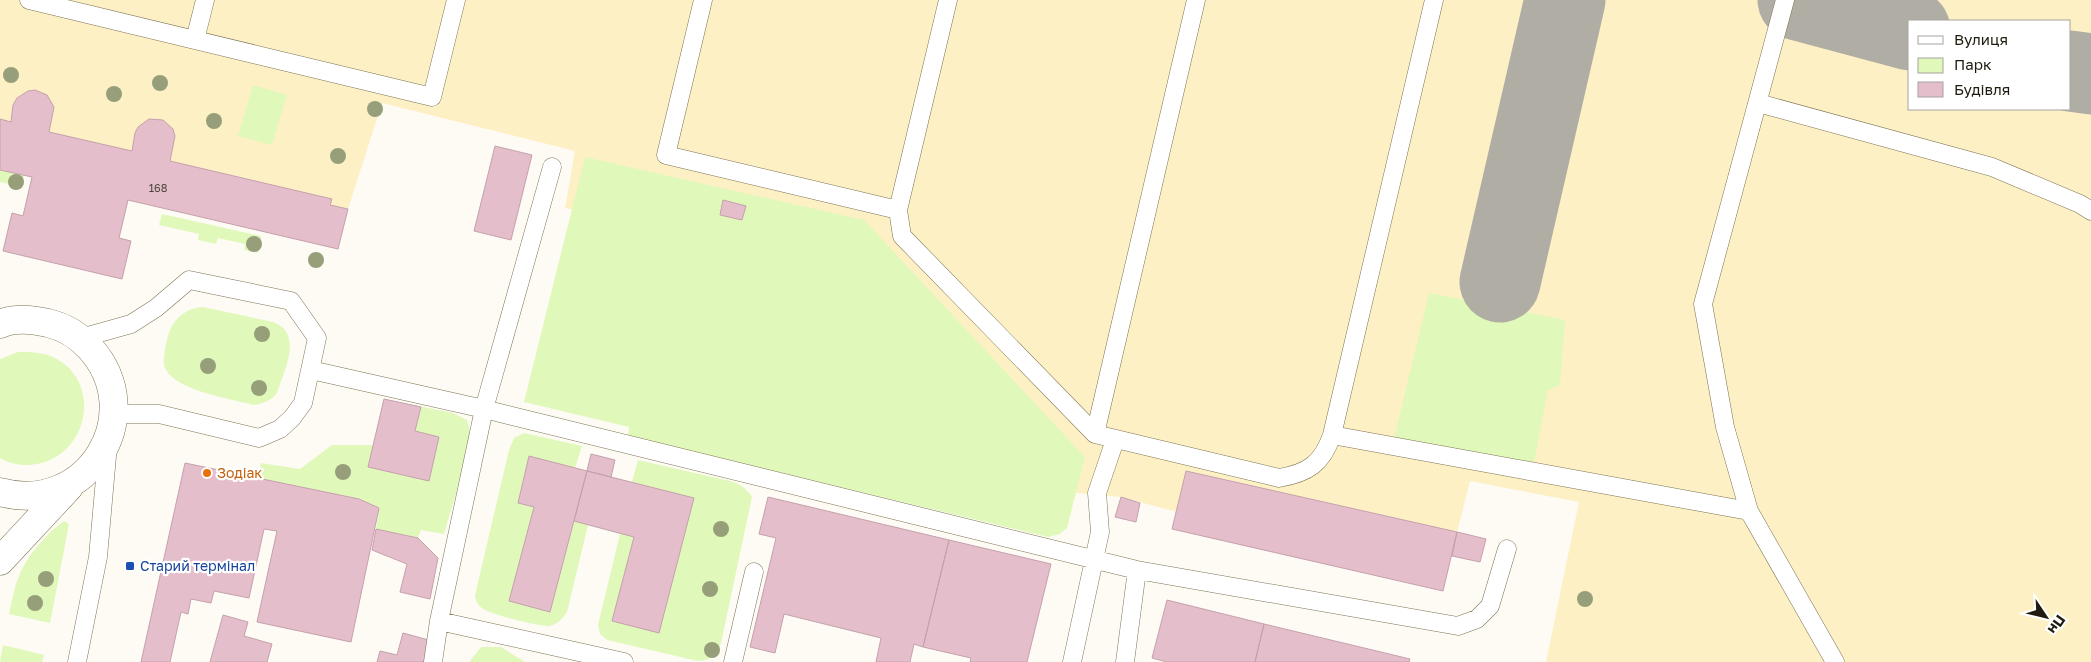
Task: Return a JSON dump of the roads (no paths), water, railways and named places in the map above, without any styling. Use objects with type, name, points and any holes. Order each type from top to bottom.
[{"type":"main road","points":[[0,324],[5,321],[32,320],[58,325],[81,338],[101,360],[112,388],[114,414],[108,440],[93,465],[71,484],[0,561]]},
{"type":"main road","points":[[0,492],[15,496],[44,495],[71,484]]},
{"type":"lane","points":[[29,0],[432,97],[456,0]]},
{"type":"lane","points":[[196,40],[205,0]]},
{"type":"lane","points":[[702,0],[666,155],[898,210]]},
{"type":"lane","points":[[948,0],[898,210],[902,236],[1095,434],[1279,478],[1298,475],[1311,468],[1327,449],[1332,435],[1434,0]]},
{"type":"lane","points":[[1095,434],[1196,0]]},
{"type":"lane","points":[[1785,0],[1703,304],[1725,427],[1749,511],[1835,662]]},
{"type":"lane","points":[[1758,103],[1992,167],[2080,204],[2091,211]]},
{"type":"lane","points":[[433,662],[439,621],[484,409],[552,167]]},
{"type":"lane","points":[[81,338],[131,324],[156,308],[189,280],[291,301],[316,338],[303,403],[292,418],[280,428],[259,438],[159,414],[114,414]]},
{"type":"lane","points":[[310,370],[484,409],[1137,570],[1458,626],[1478,619],[1490,606],[1507,548]]},
{"type":"lane","points":[[1332,435],[1749,511]]},
{"type":"lane","points":[[77,662],[98,557],[108,440]]},
{"type":"lane","points":[[1072,662],[1100,532],[1098,493],[1115,440]]},
{"type":"lane","points":[[1125,662],[1137,570]]},
{"type":"lane","points":[[733,662],[754,572]]},
{"type":"lane","points":[[439,621],[624,662]]},
{"type":"place","name":"Зодіак","points":[[207,473]]},
{"type":"place","name":"Старий термінал","points":[[130,566]]}]
